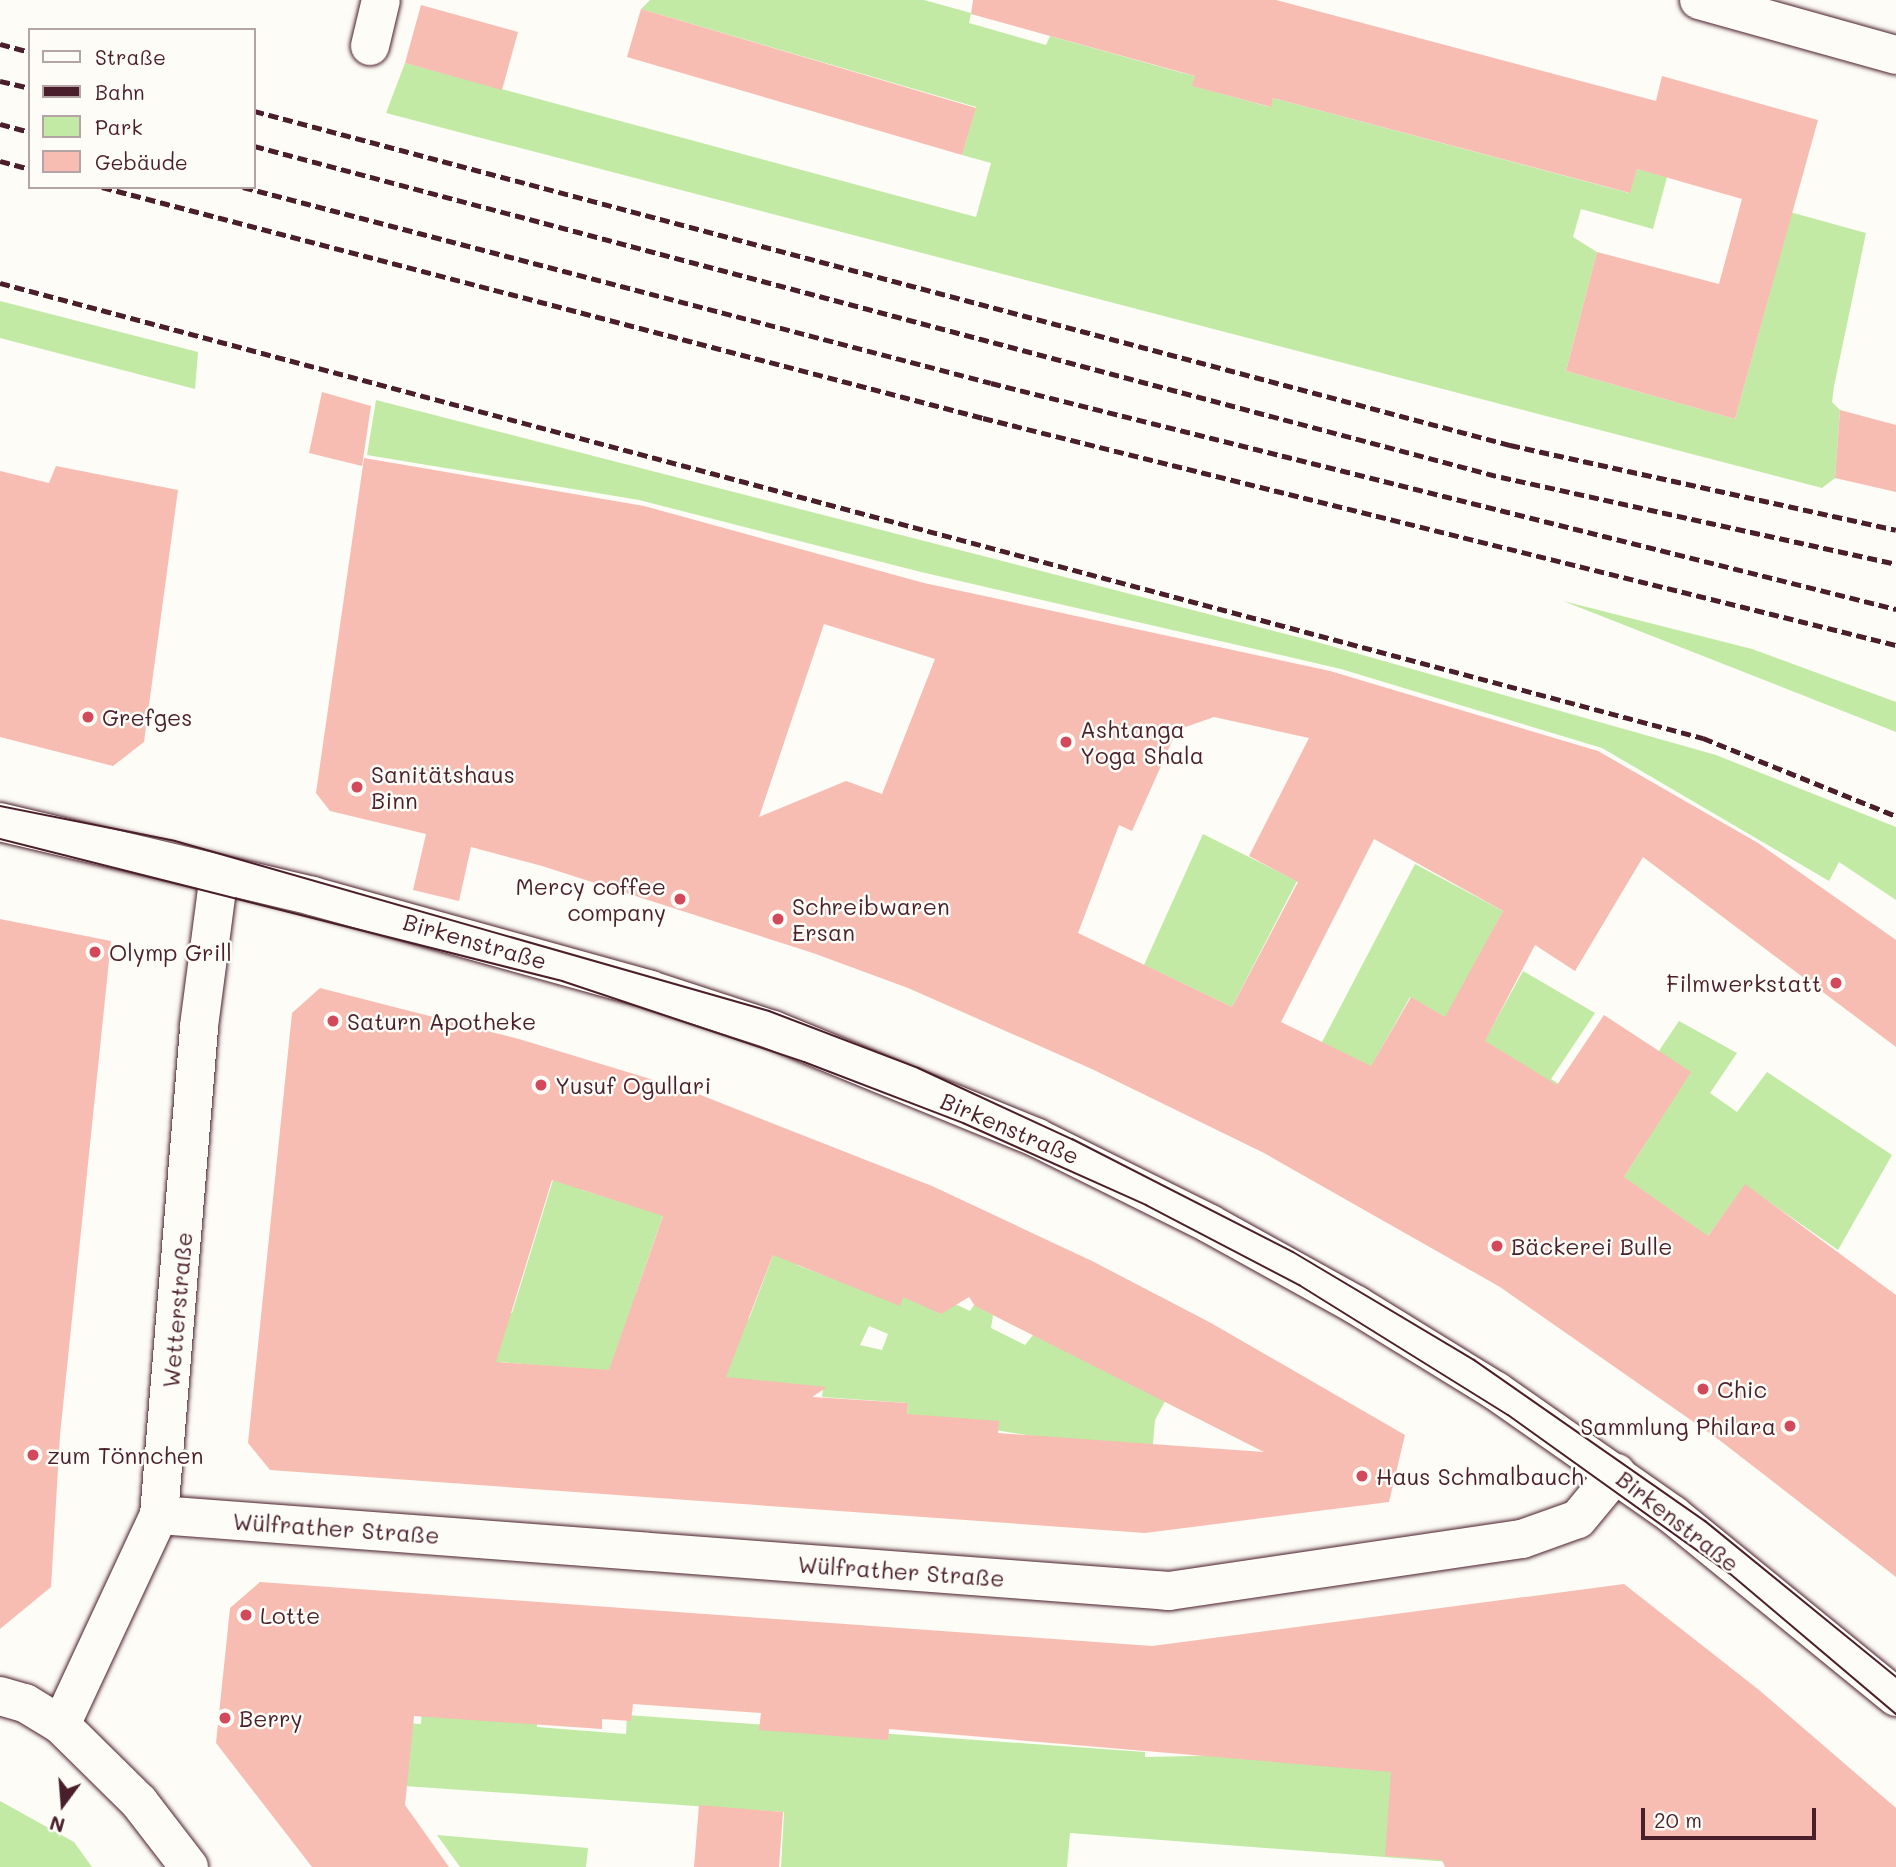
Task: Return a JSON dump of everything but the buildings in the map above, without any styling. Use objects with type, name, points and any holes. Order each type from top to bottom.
[{"type":"street","points":[[370,46],[381,0]]},
{"type":"street","points":[[1699,0],[1896,55]]},
{"type":"street","name":"Birkenstraße","points":[[0,822],[434,930],[725,1014],[1037,1138],[1150,1191],[1356,1305],[1496,1391],[1616,1473],[1896,1697]]},
{"type":"street","name":"Wetterstraße","points":[[61,1725],[159,1515],[200,1026],[219,875]]},
{"type":"street","name":"Wülfrather Straße","points":[[159,1515],[1169,1591],[1522,1539],[1578,1519],[1616,1473]]},
{"type":"street","points":[[0,1696],[25,1703],[61,1725],[139,1802],[190,1867]]},
{"type":"green space","points":[[650,0],[924,0],[971,13],[969,23],[1046,45],[1050,36],[1195,76],[1193,86],[1270,107],[1273,98],[1629,193],[1637,169],[1667,177],[1653,229],[1581,209],[1573,237],[1597,252],[1566,371],[1735,419],[1769,296],[1720,281],[1743,199],[1866,233],[1834,386],[1832,402],[1840,410],[1835,478],[1822,488],[386,113],[405,63],[976,217],[991,163],[962,155],[976,107],[641,9]]},
{"type":"green space","points":[[0,301],[198,352],[195,389],[0,338]]},
{"type":"green space","points":[[376,400],[1313,641],[1716,755],[1896,827],[1896,900],[1839,862],[1829,881],[1602,748],[1341,669],[921,572],[639,500],[367,455]]},
{"type":"green space","points":[[1563,601],[1752,649],[1896,702],[1896,732]]},
{"type":"green space","points":[[1203,834],[1297,881],[1232,1007],[1144,965]]},
{"type":"green space","points":[[1415,864],[1503,911],[1446,1018],[1410,997],[1359,1088],[1311,1063]]},
{"type":"green space","points":[[1523,971],[1595,1013],[1551,1079],[1581,1098],[1433,1114],[1484,1042]]},
{"type":"green space","points":[[1679,1021],[1737,1053],[1710,1093],[1737,1112],[1767,1072],[1892,1155],[1838,1250],[1745,1185],[1691,1259],[1696,1228],[1668,1208],[1602,1211],[1647,1141],[1614,1118]]},
{"type":"green space","points":[[557,1167],[582,1190],[615,1200],[666,1207],[636,1293],[749,1319],[778,1242],[797,1265],[831,1278],[842,1261],[941,1314],[951,1302],[970,1311],[974,1305],[993,1315],[991,1328],[1025,1345],[1033,1335],[1165,1401],[1155,1420],[1152,1455],[907,1416],[908,1403],[822,1397],[823,1388],[500,1362],[499,1374],[480,1310],[512,1313]],"holes":[[[869,1326],[888,1334],[882,1350],[860,1345]]]},
{"type":"green space","points":[[422,1702],[537,1709],[537,1727],[626,1734],[627,1715],[1145,1752],[1145,1757],[1242,1755],[1435,1724],[1450,1862],[1070,1833],[1067,1867],[781,1867],[784,1812],[404,1786],[374,1721],[421,1724]]},
{"type":"green space","points":[[0,1801],[74,1842],[92,1867],[0,1867]]},
{"type":"green space","points":[[437,1835],[588,1848],[586,1867],[460,1867]]},
{"type":"tram line","points":[[0,806],[175,841],[769,1011],[918,1068],[1072,1139],[1293,1252],[1474,1360],[1705,1521],[1896,1677]]},
{"type":"tram line","points":[[0,839],[562,981],[804,1062],[963,1123],[1146,1205],[1299,1285],[1508,1415],[1729,1573],[1896,1714]]},
{"type":"railway","points":[[0,44],[28,51]]},
{"type":"railway","points":[[0,81],[28,88]]},
{"type":"railway","points":[[256,112],[1510,445],[1896,530]]},
{"type":"railway","points":[[0,124],[28,131]]},
{"type":"railway","points":[[256,147],[1501,477],[1896,564]]},
{"type":"railway","points":[[0,161],[28,168]]},
{"type":"railway","points":[[110,189],[983,418],[1896,645]]},
{"type":"railway","points":[[251,189],[991,383],[1896,609]]},
{"type":"railway","points":[[0,283],[1703,738],[1896,816]]},
{"type":"place","name":"Grefges","points":[[88,717]]},
{"type":"place","name":"Ashtanga Yoga Shala","points":[[1066,742]]},
{"type":"place","name":"Sanitätshaus Binn","points":[[357,787]]},
{"type":"place","name":"Mercy coffee company","points":[[680,899]]},
{"type":"place","name":"Schreibwaren Ersan","points":[[778,919]]},
{"type":"place","name":"Olymp Grill","points":[[95,952]]},
{"type":"place","name":"Filmwerkstatt","points":[[1836,983]]},
{"type":"place","name":"Saturn Apotheke","points":[[333,1021]]},
{"type":"place","name":"Yusuf Ogullari","points":[[541,1085]]},
{"type":"place","name":"Bäckerei Bulle","points":[[1497,1246]]},
{"type":"place","name":"Chic","points":[[1703,1389]]},
{"type":"place","name":"Sammlung Philara","points":[[1790,1426]]},
{"type":"place","name":"zum Tönnchen","points":[[33,1455]]},
{"type":"place","name":"Haus Schmalbauch","points":[[1362,1476]]},
{"type":"place","name":"Lotte","points":[[246,1615]]},
{"type":"place","name":"Berry","points":[[225,1718]]}]
